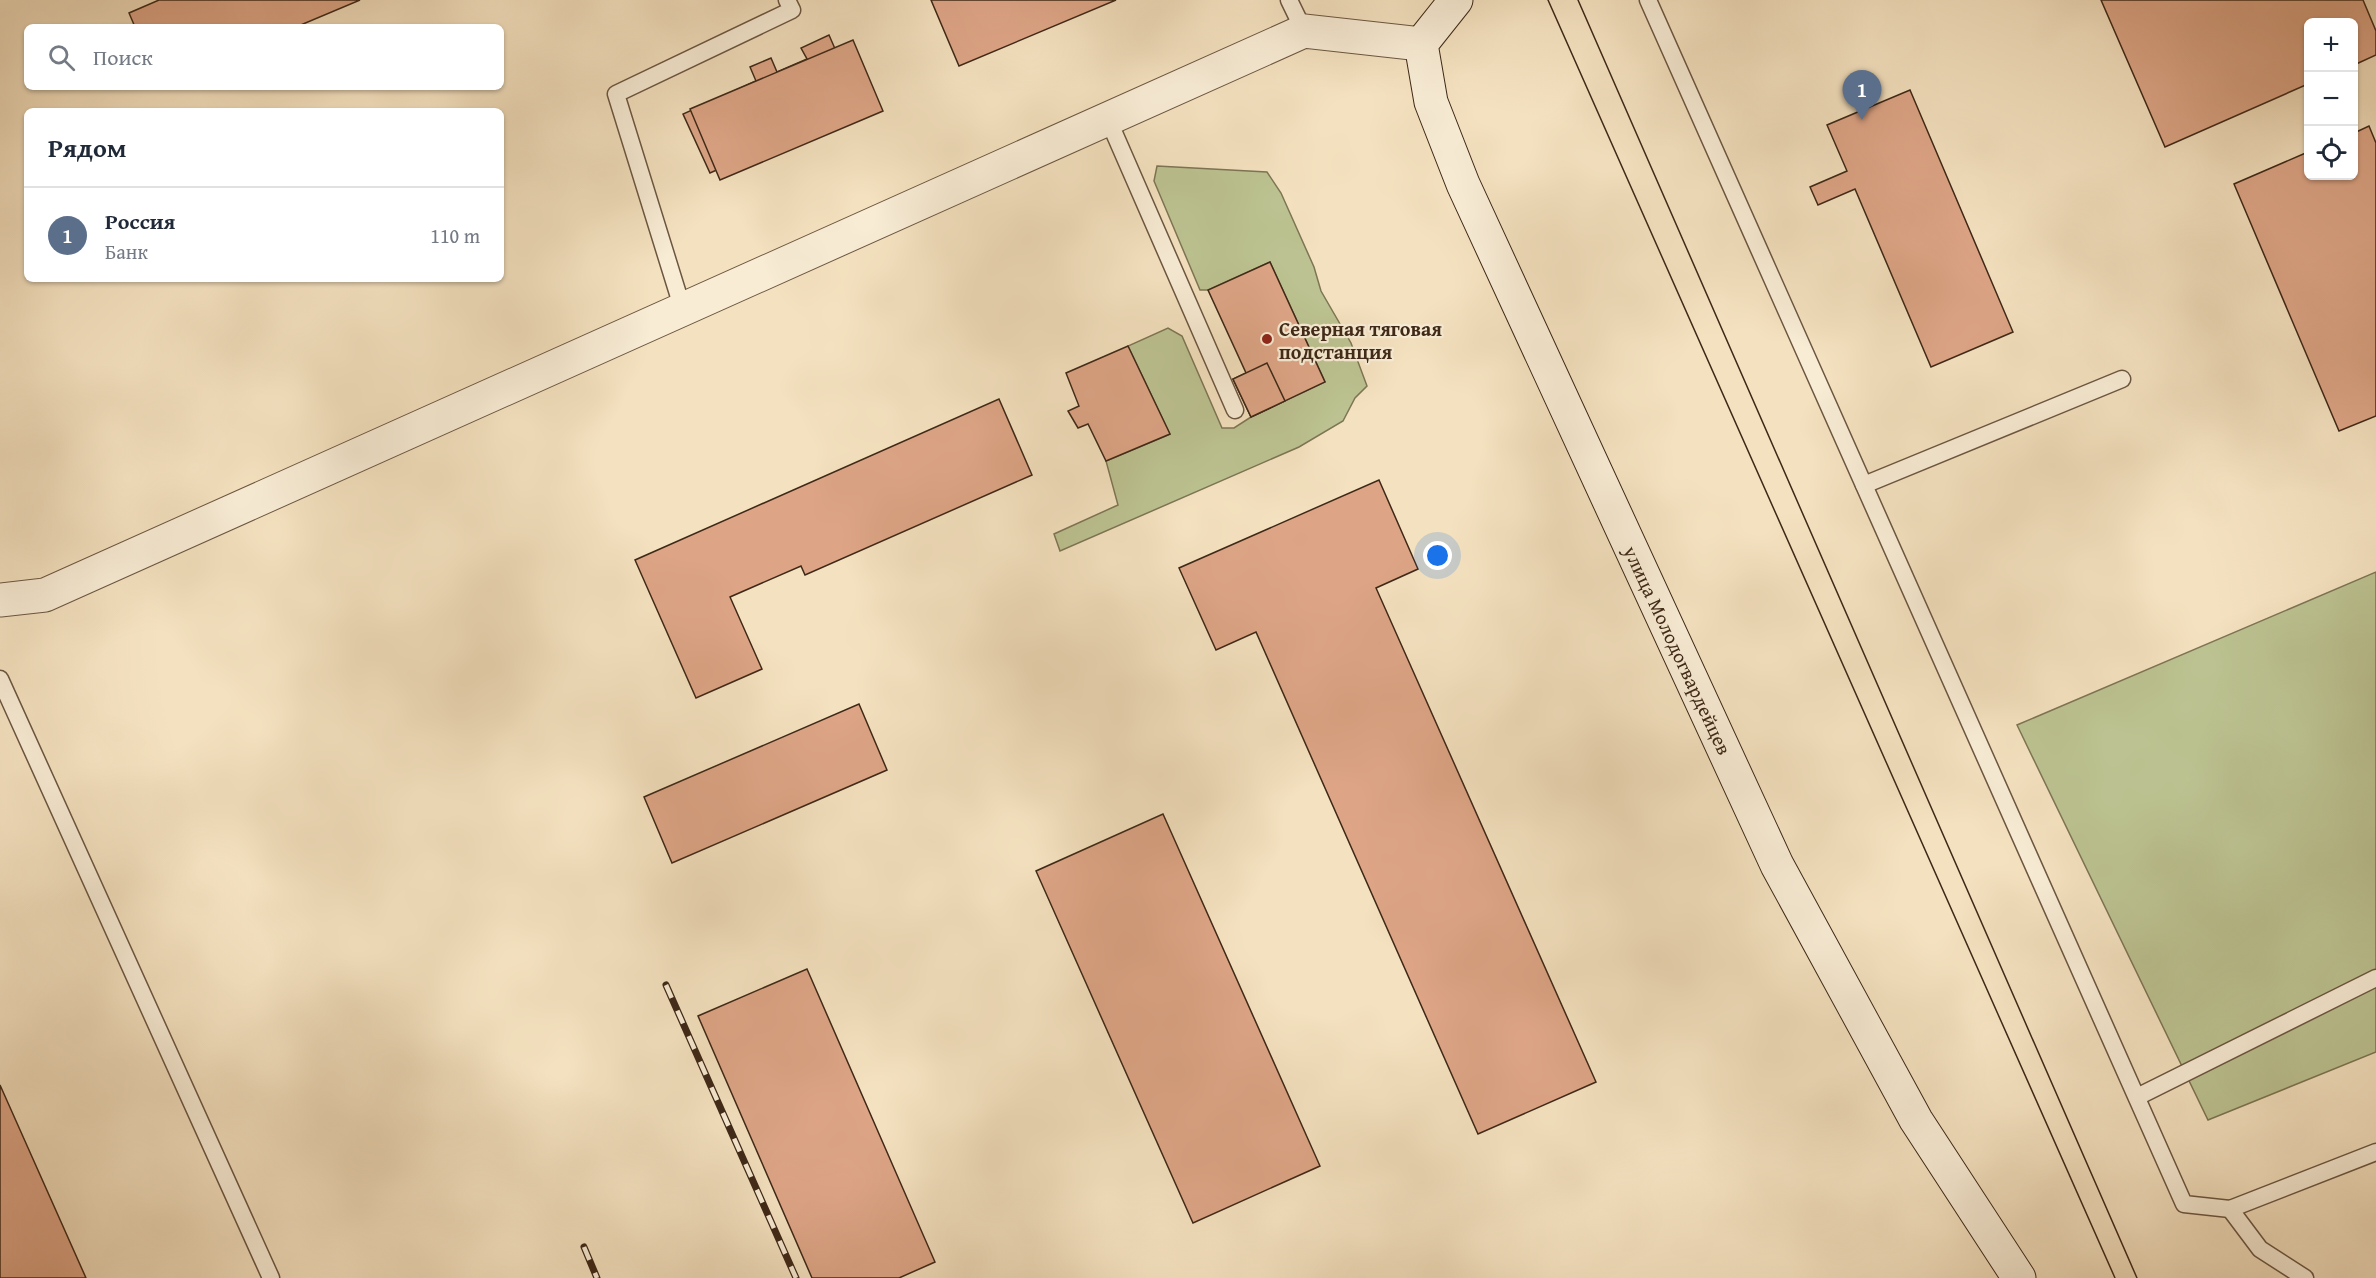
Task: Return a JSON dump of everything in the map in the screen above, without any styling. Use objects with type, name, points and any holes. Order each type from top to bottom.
[{"type":"street","points":[[0,600],[45,595],[1304,32],[1421,44],[1456,0]]},
{"type":"street","name":"улица Молодогвардейцев","points":[[1421,44],[1431,102],[1463,184],[1777,865],[1916,1120],[2019,1278]]},
{"type":"lane","points":[[683,310],[616,94],[792,10],[787,0]]},
{"type":"lane","points":[[1289,0],[1304,32]]},
{"type":"lane","points":[[1648,0],[2184,1204],[2230,1209],[2376,1152]]},
{"type":"lane","points":[[1108,119],[1235,410]]},
{"type":"lane","points":[[1864,485],[2122,379]]},
{"type":"lane","points":[[0,679],[271,1278]]},
{"type":"lane","points":[[2137,1097],[2376,978]]},
{"type":"lane","points":[[2230,1209],[2260,1249],[2305,1278]]},
{"type":"green space","points":[[1157,166],[1267,172],[1281,193],[1314,267],[1321,291],[1351,343],[1367,386],[1355,398],[1343,421],[1299,447],[1060,551],[1054,534],[1118,505],[1106,461],[1170,434],[1128,346],[1168,328],[1182,336],[1222,428],[1234,428],[1251,417],[1325,382],[1270,262],[1208,290],[1200,290],[1154,181]]},
{"type":"green space","points":[[2376,572],[2376,1052],[2208,1120],[2017,725]]},
{"type":"building","points":[[159,0],[360,0],[303,24],[134,24],[129,13]]},
{"type":"building","points":[[931,0],[1116,0],[959,66]]},
{"type":"building","points":[[2101,0],[2363,0],[2376,31],[2376,55],[2358,63],[2358,18],[2304,18],[2304,86],[2165,147]]},
{"type":"building","points":[[829,35],[860,106],[710,173],[683,114],[756,81],[750,67],[771,58],[777,72],[807,59],[801,48]]},
{"type":"building","points":[[853,40],[883,111],[720,180],[690,109]]},
{"type":"building","points":[[1910,90],[2013,332],[1931,367],[1855,189],[1818,205],[1810,187],[1847,171],[1827,125]]},
{"type":"building","points":[[2369,126],[2376,143],[2376,416],[2339,431],[2234,184],[2304,154],[2304,180],[2358,180],[2358,131]]},
{"type":"building","name":"Северная тяговая подстанция","points":[[1270,262],[1325,382],[1251,417],[1233,379],[1246,373],[1208,290]]},
{"type":"building","points":[[1128,346],[1170,434],[1106,461],[1088,424],[1078,428],[1068,411],[1079,406],[1066,373]]},
{"type":"building","points":[[1267,363],[1285,401],[1251,417],[1233,379]]},
{"type":"building","points":[[999,399],[1032,475],[805,575],[801,566],[730,597],[762,669],[696,698],[635,560]]},
{"type":"building","points":[[1379,480],[1418,569],[1376,588],[1596,1082],[1478,1134],[1256,632],[1216,650],[1179,568]]},
{"type":"building","points":[[859,704],[887,770],[672,863],[644,797]]},
{"type":"building","points":[[1163,814],[1320,1166],[1193,1223],[1036,871]]},
{"type":"building","points":[[807,969],[935,1262],[899,1278],[812,1278],[698,1016]]},
{"type":"building","points":[[0,1085],[86,1278],[0,1278]]},
{"type":"tram line","points":[[1548,0],[2115,1278]]},
{"type":"tram line","points":[[1578,0],[2137,1278]]},
{"type":"railway","points":[[666,985],[796,1278]]},
{"type":"railway","points":[[584,1247],[597,1278]]},
{"type":"place","name":"Россия","points":[[1862,120]]},
{"type":"place","name":"Северная тяговая подстанция","points":[[1267,339]]}]
